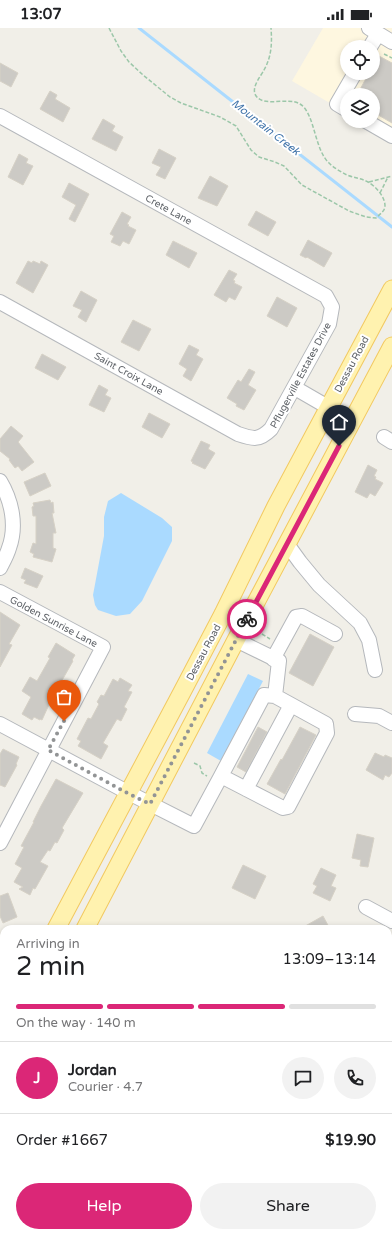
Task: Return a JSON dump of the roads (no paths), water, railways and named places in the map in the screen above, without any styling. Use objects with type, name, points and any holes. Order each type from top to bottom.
[{"type":"main road","name":"Dessau Road","points":[[58,925],[129,794],[223,614],[276,506],[392,289]]},
{"type":"main road","points":[[87,925],[392,346]]},
{"type":"street","points":[[373,31],[392,42]]},
{"type":"street","name":"Crete Lane","points":[[0,116],[326,296],[332,307]]},
{"type":"street","points":[[378,128],[392,136]]},
{"type":"street","name":"Saint Croix Lane","points":[[0,302],[238,434],[250,438],[259,438]]},
{"type":"street","name":"Pflugerville Estates Drive","points":[[259,438],[272,430],[329,324],[332,307]]},
{"type":"street","points":[[295,388],[352,421]]},
{"type":"street","points":[[0,481],[9,499],[13,524],[9,549],[0,568]]},
{"type":"street","points":[[287,544],[319,585],[360,623],[369,640],[375,670]]},
{"type":"street","name":"Golden Sunrise Lane","points":[[0,592],[103,647],[0,842]]},
{"type":"street","points":[[273,659],[296,617],[302,616],[335,634]]},
{"type":"street","points":[[236,640],[279,661],[275,696]]},
{"type":"street","points":[[0,724],[129,794],[194,826],[264,695],[275,696],[326,724],[327,733],[324,740],[288,806],[283,808],[221,776]]},
{"type":"street","points":[[246,789],[291,705]]},
{"type":"street","points":[[355,714],[379,716],[392,723]]},
{"type":"street","points":[[366,907],[392,921]]},
{"type":"water","points":[[121,493],[162,518],[172,527],[172,541],[142,601],[130,614],[116,616],[98,610],[95,605],[93,595],[104,536],[104,517],[108,501]]},
{"type":"water","points":[[248,674],[263,681],[221,761],[207,753]]},
{"type":"waterway","name":"Mountain Creek","points":[[139,28],[392,227]]}]
